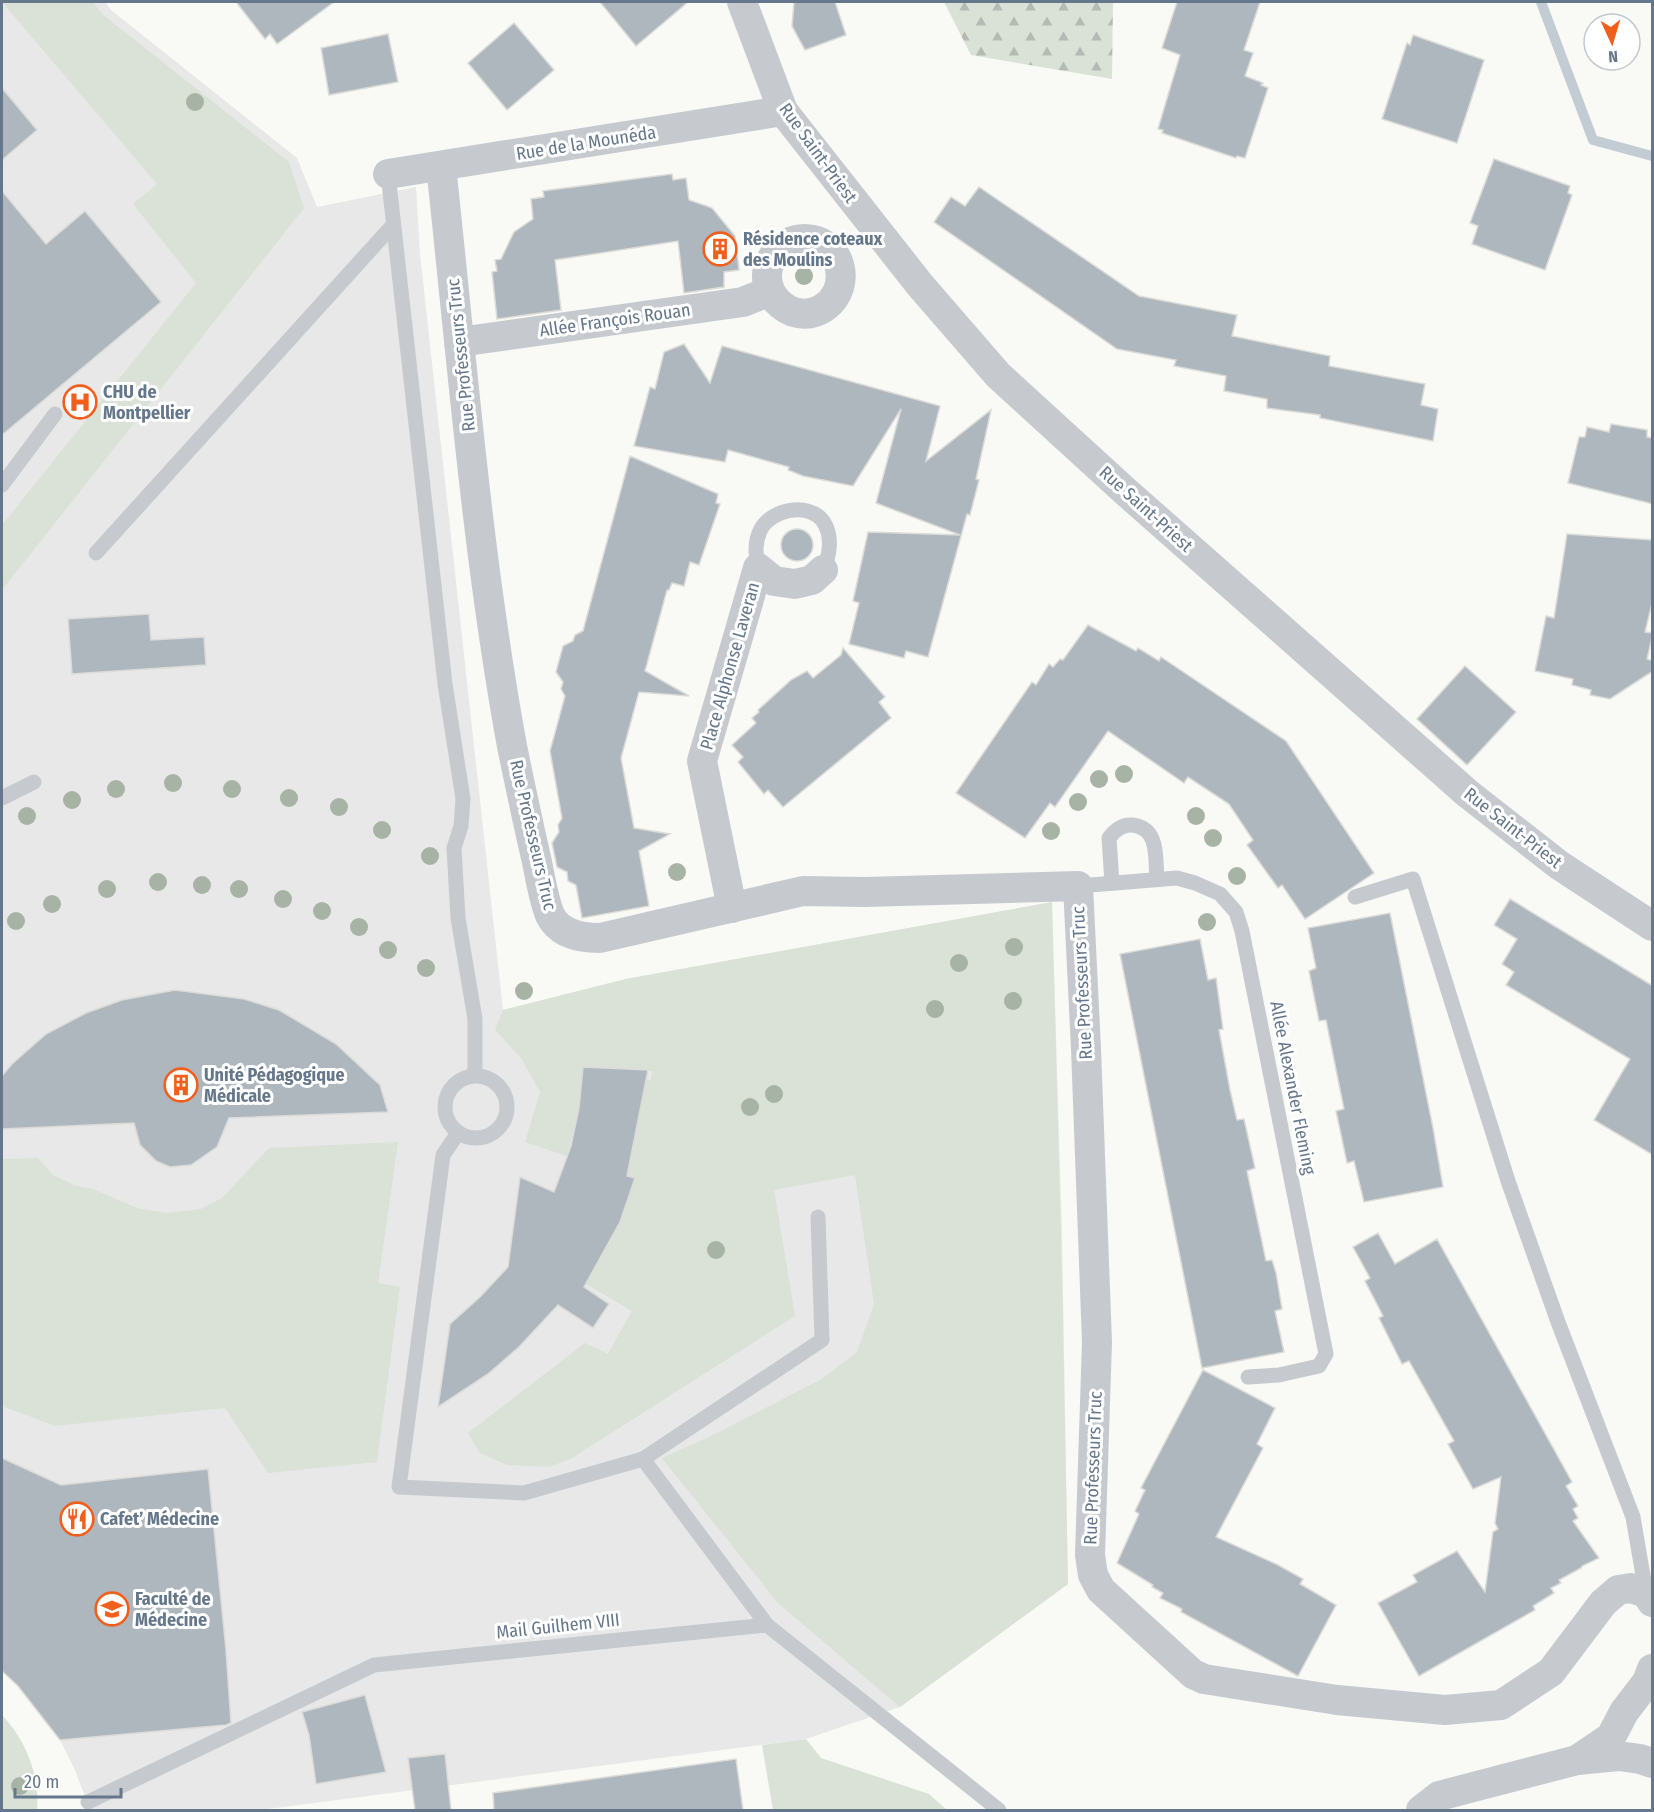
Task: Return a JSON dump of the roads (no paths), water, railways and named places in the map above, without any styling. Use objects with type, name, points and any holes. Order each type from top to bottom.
[{"type":"street","name":"Rue Saint-Priest","points":[[742,2],[783,111],[920,285],[998,375],[1125,491],[1467,793],[1560,865],[1653,926]]},
{"type":"street","name":"Rue de la Mounéda","points":[[388,174],[783,111]]},
{"type":"street","name":"Rue Professeurs Truc","points":[[441,166],[459,342],[499,674],[520,788],[550,915],[563,931],[583,938],[600,938],[803,891],[865,892],[1078,886],[1097,1342],[1090,1555],[1093,1575],[1101,1590],[1193,1674],[1204,1679],[1337,1700],[1445,1710],[1501,1705],[1551,1672],[1603,1603],[1618,1590],[1631,1588],[1649,1597]]},
{"type":"street","name":"Allée François Rouan","points":[[459,342],[743,302],[770,291]]},
{"type":"street","name":"Place Alphonse Laveran","points":[[732,908],[702,761],[758,568],[774,581],[795,584],[812,580],[823,570]]},
{"type":"street","points":[[1578,1760],[1611,1737],[1624,1712],[1647,1682],[1653,1669]]},
{"type":"street","points":[[1421,1810],[1439,1796],[1578,1760],[1619,1756],[1653,1763]]},
{"type":"lane","points":[[388,174],[445,684],[463,799],[461,826],[454,848],[458,918],[475,1019],[476,1075]]},
{"type":"lane","points":[[96,553],[393,225]]},
{"type":"lane","points":[[2,485],[55,414]]},
{"type":"lane","points":[[758,568],[755,548],[760,530],[772,517],[788,510],[809,512],[822,521],[829,539],[829,556],[823,570]]},
{"type":"lane","points":[[2,798],[34,782]]},
{"type":"lane","points":[[1112,883],[1109,838],[1116,829],[1127,825],[1141,826],[1149,832],[1154,841],[1157,879]]},
{"type":"lane","name":"Allée Alexander Fleming","points":[[1078,886],[1177,878],[1220,894],[1236,912],[1242,931],[1326,1354],[1319,1366],[1279,1375],[1248,1377]]},
{"type":"lane","points":[[1355,897],[1413,879],[1508,1181],[1558,1322],[1633,1517],[1649,1597]]},
{"type":"lane","points":[[476,1075],[496,1082],[503,1090],[507,1101],[504,1121],[488,1136],[467,1137],[458,1133],[446,1117],[444,1106],[451,1087],[459,1080],[476,1075]]},
{"type":"lane","points":[[458,1133],[443,1155],[399,1487],[524,1493],[643,1459],[822,1340],[818,1217]]},
{"type":"lane","points":[[643,1459],[767,1625],[999,1810]]},
{"type":"lane","name":"Mail Guilhem VIII","points":[[88,1802],[374,1665],[767,1625]]},
{"type":"waterway","points":[[1541,2],[1593,140],[1652,156]]},
{"type":"place","name":"Résidence coteaux des Moulins","points":[[720,249]]},
{"type":"place","name":"CHU de Montpellier","points":[[80,402]]},
{"type":"place","name":"Unité Pédagogique Médicale","points":[[181,1085]]},
{"type":"place","name":"Cafet’ Médecine","points":[[77,1519]]},
{"type":"place","name":"Faculté de Médecine","points":[[112,1609]]}]
